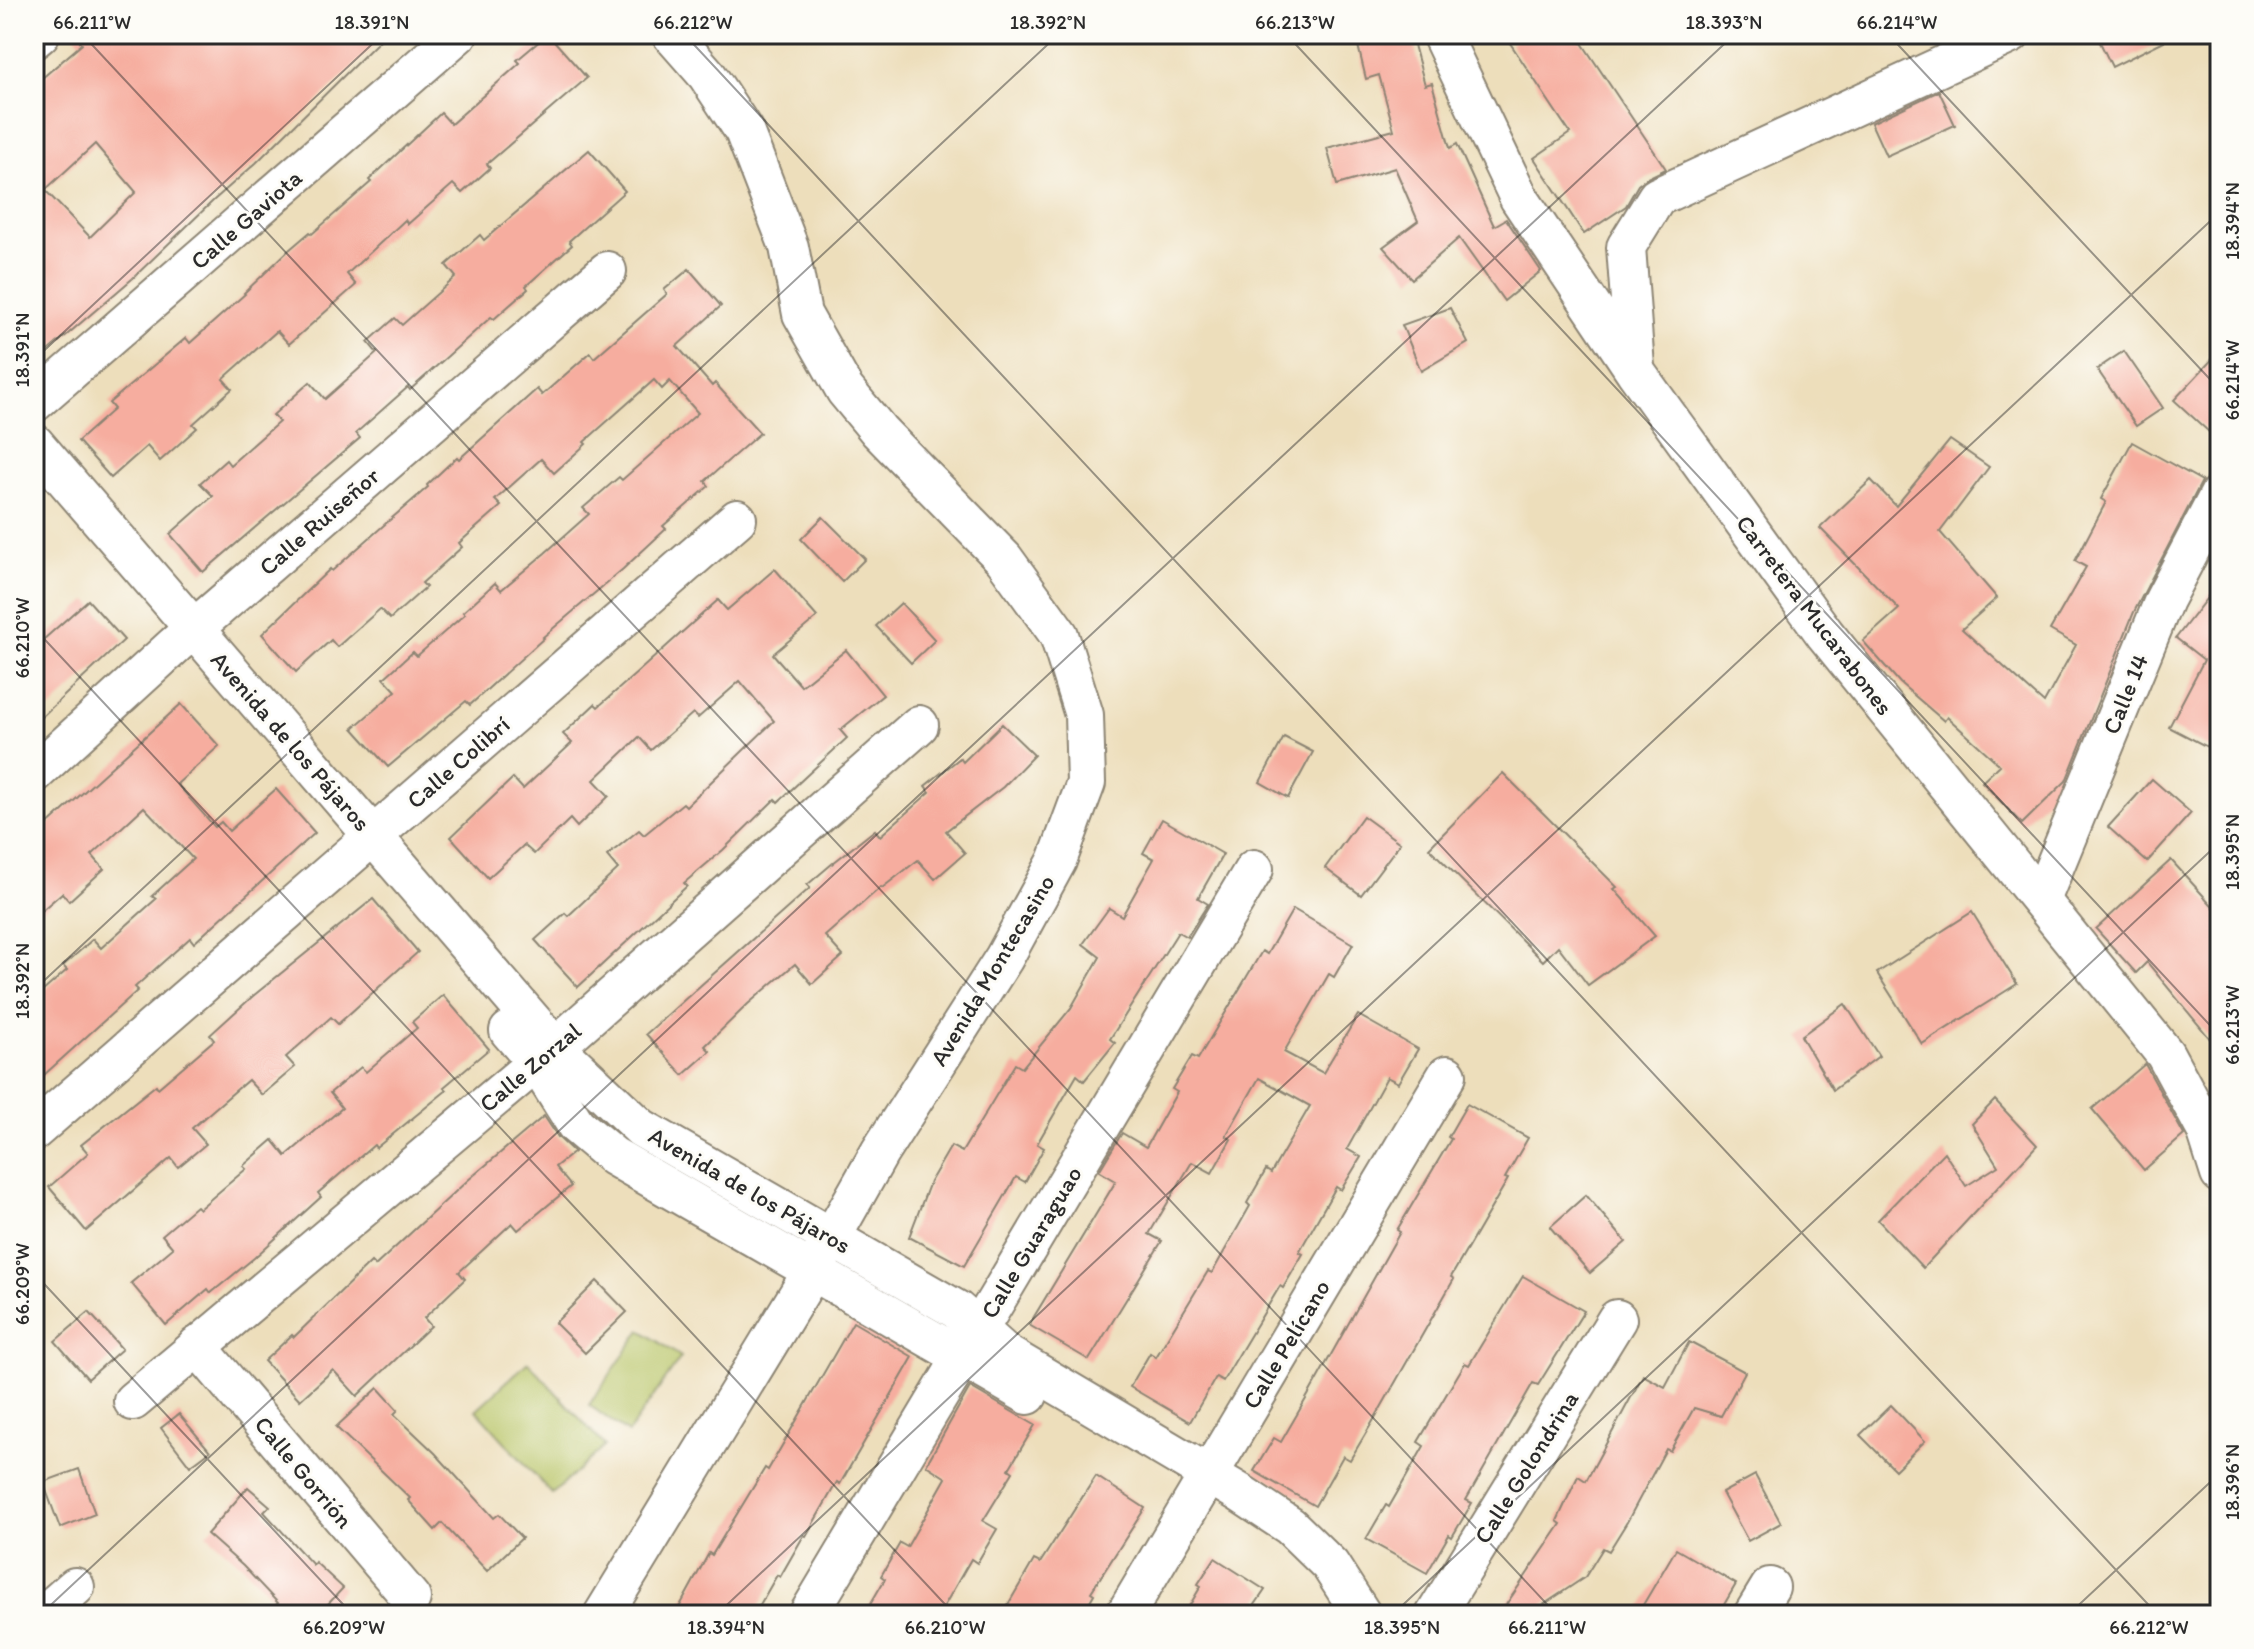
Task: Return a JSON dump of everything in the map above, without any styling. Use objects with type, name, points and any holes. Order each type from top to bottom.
[{"type":"street","points":[[34,39],[40,34]]},
{"type":"street","name":"Calle Gaviota","points":[[34,403],[458,34]]},
{"type":"street","name":"Avenida Montecasino","points":[[603,1615],[812,1272],[880,1152],[1004,958],[1057,861],[1086,783],[1084,715],[1059,635],[1004,559],[879,431],[845,390],[802,314],[789,247],[744,131],[707,75],[671,34]]},
{"type":"street","name":"Carretera Mucarabones","points":[[1441,34],[1519,198],[1635,371],[1825,634],[2165,1054],[2213,1124],[2220,1174]]},
{"type":"street","points":[[1635,371],[1626,247],[1657,197],[2011,34]]},
{"type":"street","name":"Calle Ruiseñor","points":[[34,774],[185,637],[607,271]]},
{"type":"street","name":"Avenida de los Pájaros","points":[[34,443],[185,637],[546,1055],[641,1128],[957,1310],[971,1344]]},
{"type":"street","name":"Avenida de los Pájaros","points":[[34,481],[185,637]]},
{"type":"street","name":"Calle 14","points":[[2041,900],[2164,600],[2220,493]]},
{"type":"street","name":"Calle Colibrí","points":[[34,1131],[737,519]]},
{"type":"street","name":"Calle Zorzal","points":[[133,1401],[546,1055],[919,725]]},
{"type":"street","name":"Calle Guaraguao","points":[[808,1615],[1254,869]]},
{"type":"street","name":"Avenida de los Pájaros","points":[[546,1055],[576,1125],[613,1156],[812,1272],[971,1344],[1202,1485],[1290,1526],[1330,1565],[1362,1615]]},
{"type":"street","name":"Calle Pelícano","points":[[1125,1615],[1447,1075]]},
{"type":"street","name":"Calle Golondrina","points":[[1435,1615],[1617,1319]]},
{"type":"street","name":"Calle Gorrión","points":[[197,1346],[411,1598]]},
{"type":"street","name":"Avenida de los Pájaros","points":[[1202,1485],[1274,1545],[1319,1590],[1334,1615]]},
{"type":"street","points":[[43,1615],[75,1587]]},
{"type":"green space","points":[[641,1330],[681,1357],[628,1433],[589,1405]]},
{"type":"green space","points":[[528,1362],[605,1446],[552,1494],[476,1410]]},
{"type":"building","points":[[74,34],[386,34],[256,163],[132,279],[34,363],[34,85],[82,44]],"holes":[[[95,144],[136,192],[90,237],[45,190]]]},
{"type":"building","points":[[548,34],[587,78],[487,164],[490,168],[462,193],[453,184],[408,224],[405,220],[347,274],[356,285],[289,344],[277,331],[223,379],[232,389],[193,424],[197,428],[160,461],[147,446],[111,478],[78,441],[114,409],[109,403],[186,338],[190,343],[289,250],[371,182],[369,180],[441,113],[451,124]]},
{"type":"building","points":[[1411,34],[1425,85],[1432,83],[1450,148],[1457,144],[1494,226],[1506,219],[1541,271],[1504,301],[1459,238],[1412,279],[1383,247],[1418,221],[1395,168],[1337,185],[1327,148],[1394,130],[1379,75],[1366,79],[1356,37]]},
{"type":"building","points":[[1524,34],[1576,34],[1666,169],[1638,185],[1626,206],[1584,234],[1534,158],[1570,133],[1510,43]]},
{"type":"building","points":[[2096,34],[2178,34],[2112,67]]},
{"type":"building","points":[[1939,91],[1955,125],[1886,156],[1871,123]]},
{"type":"building","points":[[589,150],[625,191],[569,241],[572,245],[526,286],[528,289],[494,319],[491,317],[410,390],[408,387],[356,433],[360,438],[203,572],[170,534],[213,496],[200,483],[226,460],[230,465],[279,422],[273,415],[310,382],[325,399],[377,353],[368,342],[395,318],[402,325],[456,277],[446,265],[480,235],[484,240]]},
{"type":"building","points":[[689,269],[721,306],[677,346],[760,433],[705,481],[709,486],[663,526],[666,529],[623,569],[470,705],[466,701],[388,767],[353,728],[396,691],[384,678],[413,652],[417,656],[495,583],[501,590],[545,553],[589,514],[583,508],[619,477],[622,480],[698,413],[670,381],[662,389],[654,380],[554,473],[541,459],[495,500],[501,506],[459,543],[462,547],[422,583],[426,587],[390,619],[380,609],[337,647],[331,640],[296,672],[262,634],[330,569],[332,571],[428,487],[457,457],[459,459],[537,389],[542,395],[590,353],[594,358],[667,294],[664,290]]},
{"type":"building","points":[[1450,308],[1468,343],[1421,371],[1402,325]]},
{"type":"building","points":[[2124,351],[2163,408],[2136,426],[2097,369]]},
{"type":"building","points":[[2220,351],[2220,442],[2174,400]]},
{"type":"building","points":[[1950,440],[1989,467],[1940,532],[1997,598],[1962,629],[2044,703],[2076,645],[2050,630],[2086,567],[2075,561],[2106,502],[2101,499],[2132,442],[2202,481],[2134,612],[2066,781],[2022,824],[1982,782],[2000,765],[1947,717],[1944,721],[1900,683],[1863,641],[1899,609],[1820,528],[1871,480],[1896,506]]},
{"type":"building","points":[[823,517],[865,559],[842,582],[801,539]]},
{"type":"building","points":[[775,569],[817,617],[773,654],[801,686],[846,650],[883,695],[840,730],[847,738],[684,883],[687,886],[578,987],[535,940],[565,913],[568,916],[618,869],[607,856],[639,830],[644,835],[683,803],[686,806],[774,721],[740,681],[698,718],[693,713],[651,750],[639,737],[594,780],[609,796],[577,827],[570,819],[534,854],[524,845],[488,878],[451,837],[513,778],[523,789],[572,743],[563,734],[595,704],[598,707],[718,600],[727,610]]},
{"type":"building","points":[[2220,581],[2220,736],[2213,750],[2169,727],[2204,660],[2176,638]]},
{"type":"building","points":[[88,600],[124,640],[34,724],[34,648]]},
{"type":"building","points":[[901,603],[935,640],[911,663],[876,626]]},
{"type":"building","points":[[181,704],[219,746],[177,784],[215,827],[221,822],[229,831],[276,789],[315,833],[194,943],[190,938],[135,987],[138,990],[34,1084],[34,999],[67,970],[63,966],[93,939],[101,948],[156,899],[152,896],[193,859],[144,807],[92,855],[104,869],[69,901],[62,893],[34,917],[34,837]]},
{"type":"building","points":[[1002,724],[1034,755],[1003,787],[946,831],[965,853],[935,879],[918,860],[881,887],[825,936],[843,956],[812,984],[795,964],[705,1046],[710,1051],[683,1075],[646,1034],[810,888],[807,885],[875,830],[880,836],[930,792],[925,786],[960,758],[963,762]]},
{"type":"building","points":[[1284,737],[1313,752],[1288,798],[1260,782]]},
{"type":"building","points":[[1503,773],[1617,887],[1614,889],[1655,936],[1588,985],[1558,946],[1543,961],[1429,848]]},
{"type":"building","points":[[2152,779],[2191,813],[2147,862],[2108,827]]},
{"type":"building","points":[[1363,816],[1400,843],[1361,895],[1325,868]]},
{"type":"building","points":[[1162,819],[1223,854],[1198,898],[1208,904],[1187,937],[1178,932],[1110,1039],[1115,1043],[1084,1081],[1077,1075],[1037,1144],[1044,1148],[1025,1182],[1016,1177],[964,1266],[909,1237],[930,1182],[951,1146],[962,1152],[1015,1064],[1022,1068],[1071,1008],[1100,957],[1083,944],[1109,908],[1122,916],[1154,859],[1143,853]]},
{"type":"building","points":[[2171,860],[2220,914],[2220,1051],[2147,962],[2136,973],[2096,929]]},
{"type":"building","points":[[373,899],[418,952],[338,1024],[331,1017],[286,1057],[295,1067],[262,1095],[248,1080],[192,1128],[206,1144],[178,1167],[171,1158],[86,1231],[49,1187],[88,1153],[81,1145],[156,1085],[158,1088],[214,1040],[210,1035],[253,996]]},
{"type":"building","points":[[1293,909],[1353,944],[1334,977],[1329,974],[1284,1052],[1323,1073],[1358,1015],[1418,1049],[1398,1083],[1387,1077],[1347,1149],[1361,1157],[1341,1190],[1336,1187],[1299,1252],[1303,1254],[1283,1288],[1280,1286],[1223,1381],[1216,1377],[1190,1422],[1130,1387],[1150,1353],[1156,1357],[1208,1271],[1212,1273],[1250,1206],[1247,1203],[1266,1170],[1271,1173],[1310,1106],[1259,1078],[1226,1136],[1231,1139],[1212,1173],[1192,1162],[1149,1234],[1162,1241],[1089,1360],[1029,1325],[1116,1181],[1099,1171],[1122,1133],[1146,1147],[1177,1092],[1172,1089],[1192,1056],[1198,1059],[1262,951],[1267,954]]},
{"type":"building","points":[[1972,912],[2017,984],[1922,1044],[1877,973]]},
{"type":"building","points":[[443,995],[489,1049],[444,1087],[447,1090],[376,1148],[374,1145],[318,1193],[321,1197],[254,1258],[211,1293],[208,1289],[166,1325],[131,1283],[173,1248],[162,1235],[196,1206],[199,1209],[246,1169],[243,1166],[273,1140],[286,1156],[342,1108],[330,1093],[361,1067],[366,1072],[417,1028],[412,1022]]},
{"type":"building","points":[[1845,1004],[1879,1056],[1833,1090],[1801,1036]]},
{"type":"building","points":[[2145,1064],[2184,1135],[2144,1170],[2092,1109]]},
{"type":"building","points":[[1995,1100],[2037,1145],[1923,1268],[1878,1220],[1944,1152],[1966,1186],[1998,1166],[1972,1124]]},
{"type":"building","points":[[1467,1104],[1528,1138],[1451,1277],[1454,1279],[1379,1411],[1350,1460],[1343,1456],[1315,1506],[1254,1471],[1274,1438],[1281,1442],[1400,1232],[1397,1230],[1451,1139],[1448,1137]]},
{"type":"building","points":[[544,1116],[558,1137],[574,1152],[555,1167],[571,1186],[518,1230],[512,1223],[459,1272],[465,1279],[424,1318],[431,1326],[357,1396],[333,1370],[300,1400],[264,1361],[292,1335],[294,1337],[371,1262],[375,1266],[467,1181]]},
{"type":"building","points":[[1586,1195],[1626,1242],[1590,1273],[1550,1227]]},
{"type":"building","points":[[1523,1276],[1584,1311],[1538,1385],[1533,1383],[1466,1500],[1472,1503],[1427,1573],[1366,1539],[1386,1505],[1389,1507],[1424,1446],[1418,1442],[1465,1363],[1469,1365]]},
{"type":"building","points":[[597,1281],[627,1312],[585,1353],[555,1323]]},
{"type":"building","points":[[89,1312],[122,1349],[88,1379],[55,1341]]},
{"type":"building","points":[[853,1322],[913,1357],[840,1484],[837,1482],[754,1615],[675,1615],[709,1553],[712,1555],[765,1468],[768,1470]]},
{"type":"building","points":[[1689,1342],[1745,1372],[1721,1416],[1694,1408],[1670,1451],[1666,1449],[1609,1551],[1603,1548],[1585,1577],[1543,1605],[1556,1615],[1499,1615],[1561,1524],[1557,1521],[1578,1476],[1586,1481],[1643,1375],[1665,1387]]},
{"type":"building","points":[[970,1387],[1035,1425],[1009,1469],[1013,1472],[983,1521],[997,1529],[977,1563],[971,1559],[939,1615],[864,1615],[885,1579],[881,1576],[900,1543],[907,1547],[946,1478],[926,1465]]},
{"type":"building","points":[[378,1388],[398,1410],[394,1414],[435,1453],[494,1518],[499,1514],[522,1538],[487,1571],[442,1523],[435,1530],[408,1500],[410,1498],[336,1427]]},
{"type":"building","points":[[1891,1405],[1925,1441],[1895,1470],[1860,1435]]},
{"type":"building","points":[[179,1414],[210,1451],[190,1466],[161,1428]]},
{"type":"building","points":[[79,1469],[95,1514],[60,1528],[43,1482]]},
{"type":"building","points":[[1755,1475],[1781,1523],[1748,1541],[1722,1493]]},
{"type":"building","points":[[1096,1476],[1145,1508],[1091,1592],[1094,1594],[1082,1615],[1002,1615],[1034,1560],[1040,1563]]},
{"type":"building","points":[[248,1487],[270,1506],[264,1512],[313,1565],[315,1562],[343,1588],[318,1615],[267,1615],[278,1603],[207,1534]]},
{"type":"building","points":[[1676,1549],[1736,1584],[1718,1615],[1637,1615]]},
{"type":"building","points":[[1215,1558],[1265,1590],[1248,1615],[1184,1615],[1201,1586],[1198,1584]]}]
